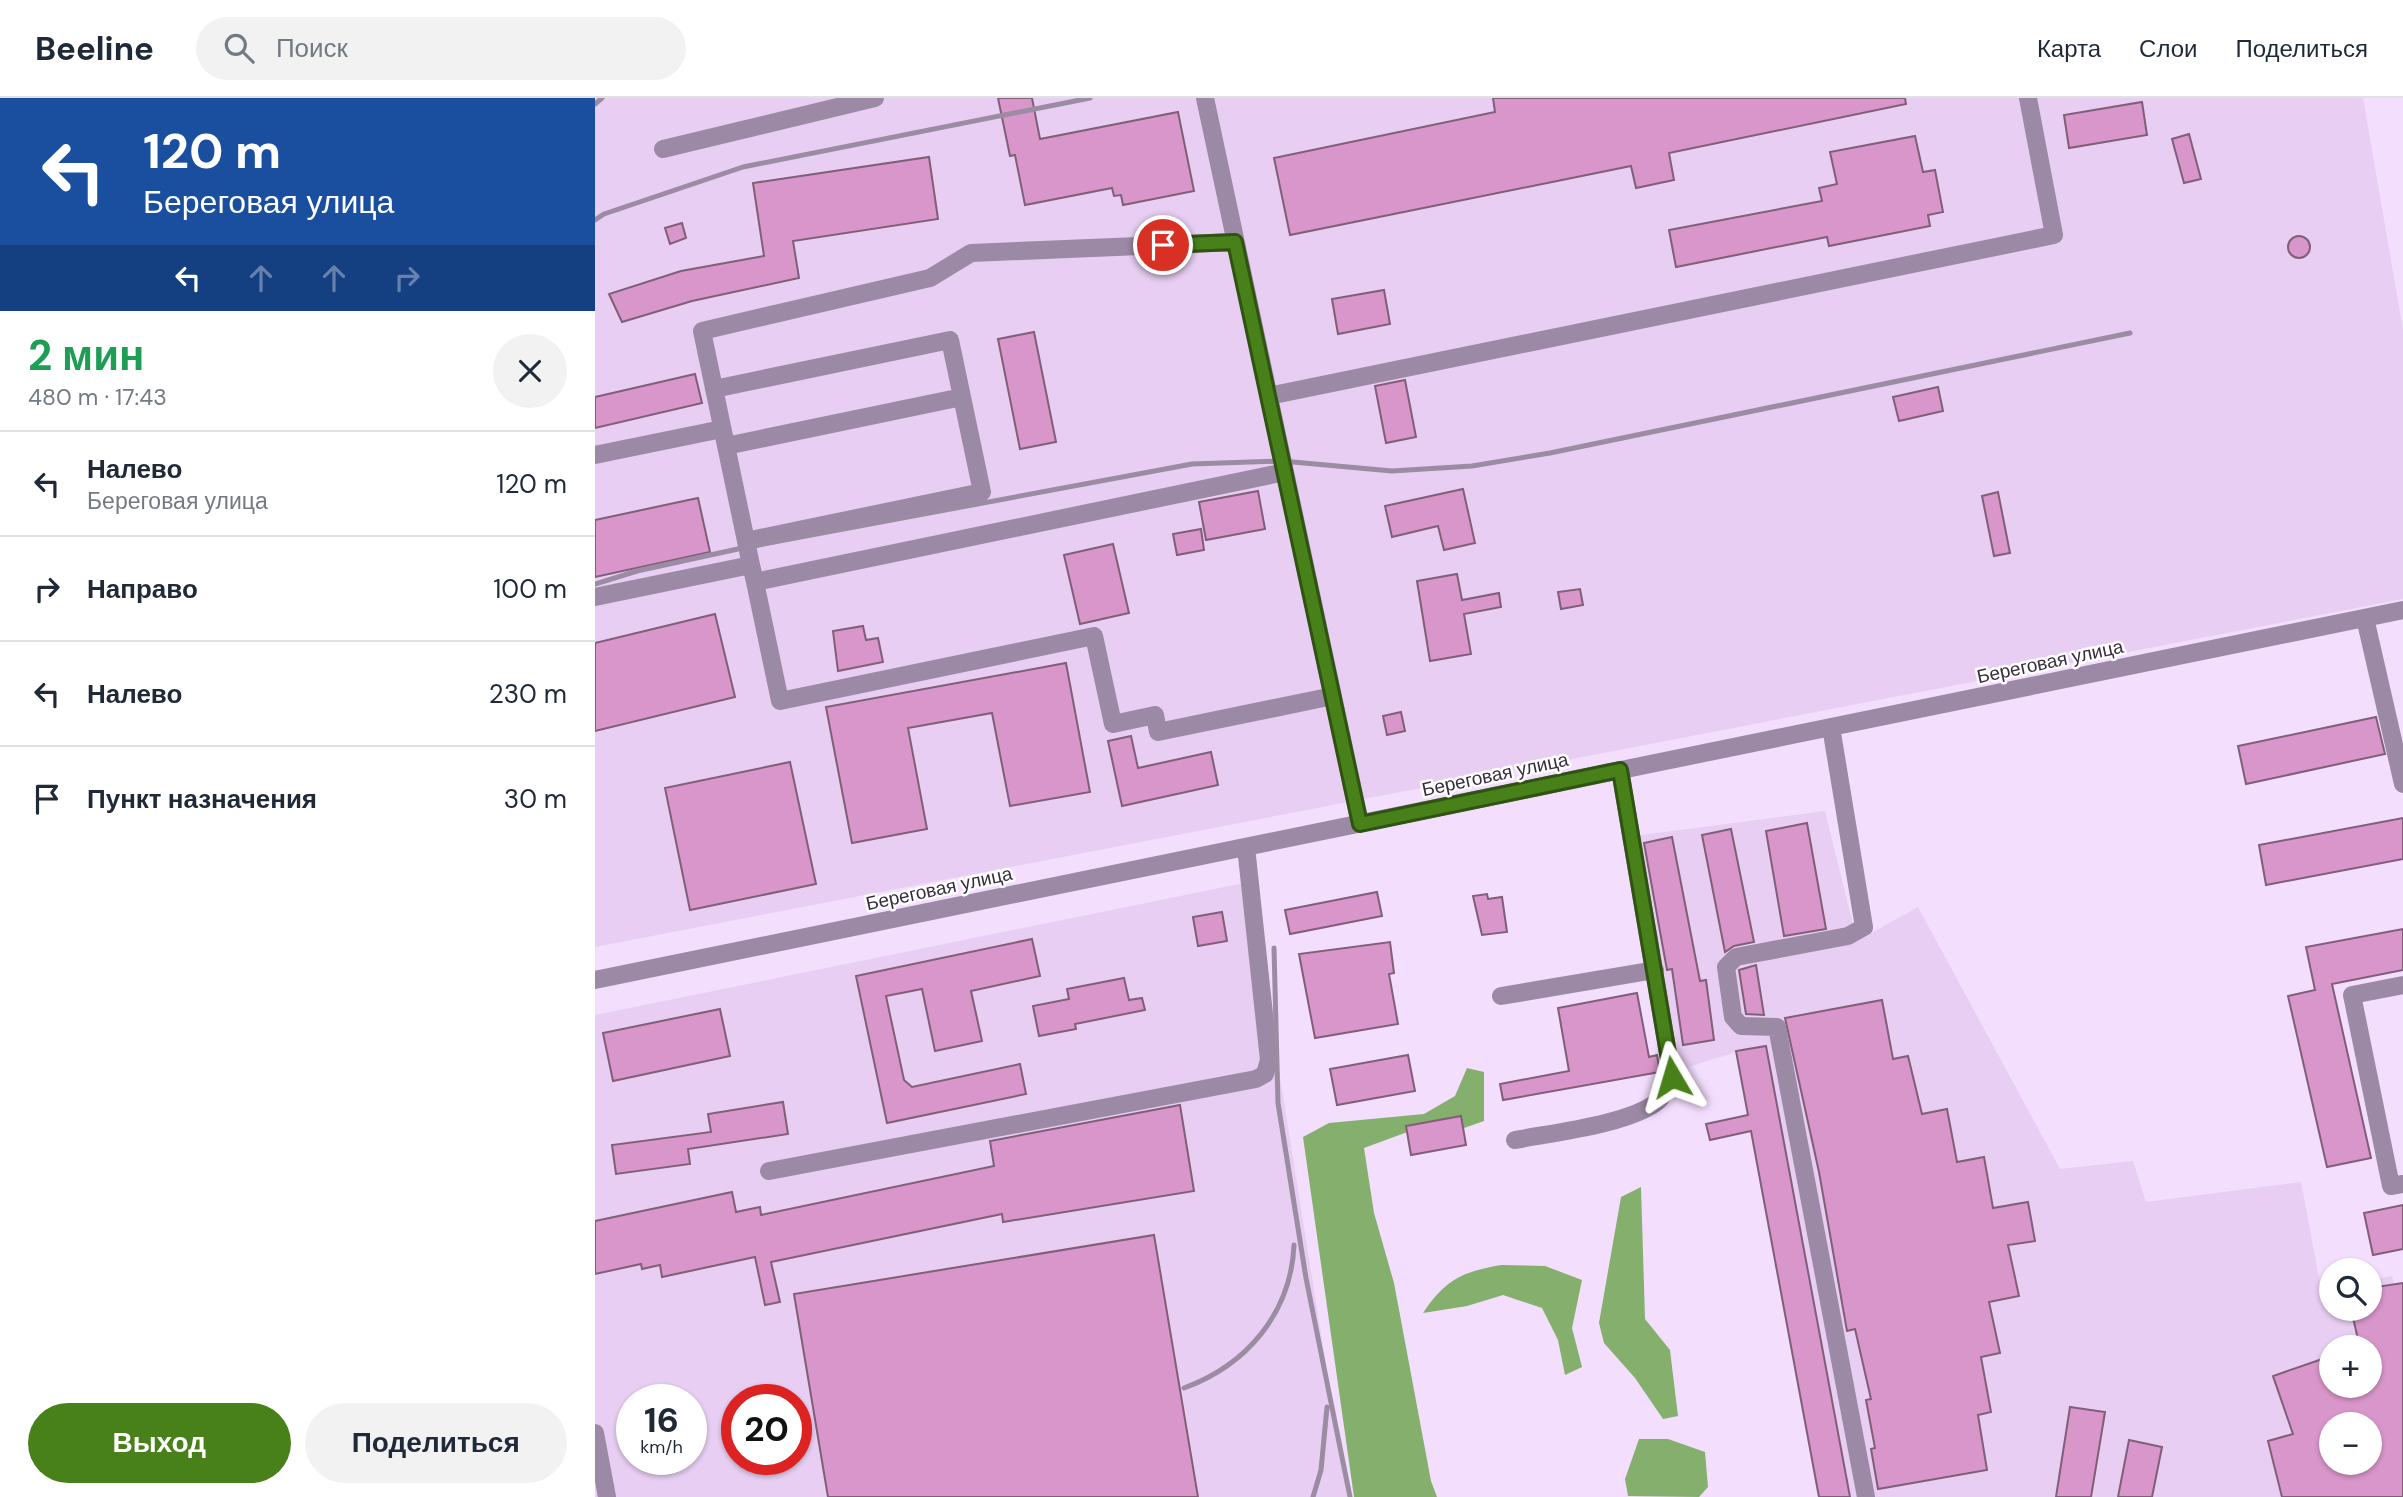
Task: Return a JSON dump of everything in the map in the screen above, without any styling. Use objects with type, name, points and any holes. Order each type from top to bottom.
[{"type":"street","points":[[663,149],[875,98]]},
{"type":"street","points":[[1205,98],[1360,824]]},
{"type":"street","points":[[1269,396],[2054,235],[2028,98]]},
{"type":"street","points":[[1235,242],[971,253],[930,278],[702,331],[780,701],[1094,636],[1113,724],[1155,715],[1158,732],[1333,696]]},
{"type":"street","points":[[714,389],[950,340],[982,492],[746,541]]},
{"type":"street","points":[[595,455],[724,437],[962,397]]},
{"type":"street","points":[[595,597],[753,573],[1285,472]]},
{"type":"street","name":"Береговая улица","points":[[595,980],[2403,610]]},
{"type":"street","points":[[2365,618],[2403,784]]},
{"type":"street","points":[[1831,727],[1864,927],[1848,936],[1736,957],[1726,968],[1733,1017],[1741,1026],[1777,1027],[1866,1497]]},
{"type":"street","points":[[1515,1140],[1605,1122],[1659,1100],[1672,1077],[1620,770]]},
{"type":"street","points":[[769,1171],[1256,1079],[1265,1074],[1269,1060],[1246,847]]},
{"type":"street","points":[[1501,996],[1655,970]]},
{"type":"street","points":[[2403,985],[2352,995],[2391,1186],[2403,1184]]},
{"type":"street","points":[[595,1433],[607,1497]]},
{"type":"shaded area","points":[[595,98],[2363,98],[2403,330],[2403,599],[595,947]]},
{"type":"shaded area","points":[[1825,811],[1857,941],[1918,907],[2060,1169],[2133,1161],[2146,1202],[2301,1182],[2319,1278],[2319,1321],[2382,1321],[2382,1278],[2392,1276],[2403,1321],[2403,1497],[1818,1497],[1736,1052],[1682,1069],[1634,836]]},
{"type":"shaded area","points":[[1249,882],[1347,1497],[595,1497],[595,1015]]},
{"type":"green space","points":[[1467,1068],[1484,1072],[1484,1121],[1464,1128],[1421,1127],[1364,1148],[1374,1213],[1394,1283],[1431,1481],[1437,1497],[1354,1497],[1303,1137],[1329,1123],[1424,1114],[1455,1096]]},
{"type":"green space","points":[[1641,1187],[1645,1319],[1670,1350],[1678,1416],[1663,1419],[1635,1378],[1604,1343],[1599,1323],[1621,1197]]},
{"type":"green space","points":[[1501,1265],[1545,1266],[1582,1280],[1572,1328],[1582,1367],[1565,1375],[1558,1340],[1542,1308],[1503,1295],[1467,1306],[1423,1313],[1439,1292],[1456,1279],[1465,1274]]},
{"type":"green space","points":[[1639,1439],[1668,1439],[1705,1452],[1708,1487],[1699,1497],[1628,1496],[1625,1479]]},
{"type":"building","points":[[998,98],[1032,98],[1040,139],[1178,112],[1194,191],[1123,205],[1121,195],[1114,196],[1112,188],[1025,205],[1015,155],[1010,156]]},
{"type":"building","points":[[1493,98],[1905,98],[1906,104],[1669,153],[1674,180],[1636,188],[1631,166],[1290,235],[1274,158],[1495,112]]},
{"type":"building","points":[[2142,102],[2147,135],[2069,148],[2064,115]]},
{"type":"building","points":[[2189,134],[2201,179],[2184,183],[2172,139]]},
{"type":"building","points":[[1915,136],[1923,172],[1935,170],[1943,212],[1928,215],[1930,226],[1829,246],[1827,237],[1676,267],[1669,230],[1822,201],[1819,188],[1837,184],[1830,152]]},
{"type":"building","points":[[929,157],[938,219],[793,241],[799,278],[692,301],[622,322],[609,294],[681,271],[764,256],[753,183]]},
{"type":"building","points":[[682,223],[686,238],[670,244],[665,228]]},
{"type":"building","points":[[2299,236],[2307,239],[2310,247],[2307,255],[2299,258],[2291,255],[2288,247],[2291,239]]},
{"type":"building","points":[[1384,290],[1390,324],[1338,334],[1332,299]]},
{"type":"building","points":[[1034,332],[1056,442],[1020,449],[998,339]]},
{"type":"building","points":[[695,374],[702,403],[595,428],[595,397]]},
{"type":"building","points":[[1405,380],[1416,437],[1386,443],[1375,386]]},
{"type":"building","points":[[1938,387],[1943,411],[1899,421],[1893,397]]},
{"type":"building","points":[[1463,489],[1475,543],[1444,550],[1438,526],[1392,537],[1385,506]]},
{"type":"building","points":[[1258,491],[1265,529],[1206,540],[1199,502]]},
{"type":"building","points":[[1998,492],[2010,553],[1994,556],[1982,496]]},
{"type":"building","points":[[698,498],[710,552],[595,577],[595,520]]},
{"type":"building","points":[[1201,529],[1204,550],[1177,555],[1173,534]]},
{"type":"building","points":[[1113,544],[1129,613],[1080,624],[1064,555]]},
{"type":"building","points":[[1457,574],[1462,600],[1499,593],[1501,607],[1464,614],[1471,654],[1430,661],[1417,581]]},
{"type":"building","points":[[1580,589],[1583,605],[1561,609],[1558,592]]},
{"type":"building","points":[[715,614],[735,697],[595,731],[595,643]]},
{"type":"building","points":[[863,626],[866,640],[878,638],[883,662],[838,671],[833,631]]},
{"type":"building","points":[[1066,663],[1090,792],[1010,806],[992,713],[908,728],[927,829],[852,843],[826,707]]},
{"type":"building","points":[[1401,712],[1405,731],[1387,735],[1383,716]]},
{"type":"building","points":[[2376,717],[2385,754],[2246,784],[2238,746]]},
{"type":"building","points":[[1131,736],[1138,768],[1211,752],[1218,785],[1122,806],[1108,741]]},
{"type":"building","points":[[790,762],[816,884],[690,910],[665,788]]},
{"type":"building","points":[[2403,818],[2403,859],[2266,885],[2259,845]]},
{"type":"building","points":[[1807,823],[1826,929],[1784,936],[1766,831]]},
{"type":"building","points":[[1731,829],[1754,942],[1734,946],[1725,952],[1702,835]]},
{"type":"building","points":[[1672,837],[1700,981],[1706,980],[1714,1040],[1683,1045],[1672,969],[1667,970],[1644,843]]},
{"type":"building","points":[[1377,892],[1382,916],[1290,934],[1285,910]]},
{"type":"building","points":[[1487,894],[1488,899],[1502,897],[1507,932],[1482,935],[1473,896]]},
{"type":"building","points":[[1222,912],[1227,941],[1198,946],[1193,917]]},
{"type":"building","points":[[2403,929],[2403,970],[2332,984],[2371,1158],[2327,1167],[2288,996],[2315,990],[2306,947]]},
{"type":"building","points":[[1032,939],[1040,976],[971,991],[982,1041],[935,1051],[922,989],[886,996],[904,1080],[912,1087],[1020,1064],[1026,1094],[887,1123],[856,976]]},
{"type":"building","points":[[1390,942],[1394,973],[1389,974],[1398,1024],[1315,1038],[1299,954]]},
{"type":"building","points":[[1756,965],[1764,1015],[1746,1014],[1739,970]]},
{"type":"building","points":[[1124,978],[1129,1000],[1142,998],[1145,1010],[1075,1024],[1076,1029],[1039,1036],[1033,1006],[1069,999],[1067,989]]},
{"type":"building","points":[[1637,993],[1649,1057],[1657,1055],[1660,1072],[1503,1100],[1500,1084],[1569,1071],[1558,1008]]},
{"type":"building","points":[[1882,1000],[1893,1059],[1908,1056],[1922,1114],[1947,1109],[1957,1162],[1984,1157],[1993,1208],[2028,1202],[2035,1241],[2008,1245],[2019,1296],[1989,1302],[2000,1353],[1981,1357],[1991,1412],[1978,1415],[1987,1470],[1878,1489],[1871,1449],[1875,1448],[1866,1400],[1871,1399],[1855,1329],[1847,1331],[1819,1172],[1785,1018]]},
{"type":"building","points":[[720,1009],[730,1056],[613,1081],[603,1033]]},
{"type":"building","points":[[1766,1046],[1850,1497],[1819,1497],[1751,1131],[1710,1140],[1706,1124],[1748,1115],[1736,1051]]},
{"type":"building","points":[[1408,1055],[1415,1091],[1337,1105],[1330,1069]]},
{"type":"building","points":[[783,1102],[788,1134],[688,1149],[690,1164],[616,1174],[612,1145],[711,1132],[708,1114]]},
{"type":"building","points":[[1180,1105],[1194,1191],[1003,1222],[1002,1214],[771,1262],[780,1302],[765,1305],[755,1257],[662,1277],[660,1265],[642,1269],[641,1264],[595,1274],[595,1221],[732,1192],[736,1212],[760,1207],[761,1215],[994,1166],[990,1141]]},
{"type":"building","points":[[1461,1116],[1466,1145],[1411,1155],[1406,1126]]},
{"type":"building","points":[[2403,1205],[2403,1249],[2373,1255],[2364,1213]]},
{"type":"building","points":[[1154,1235],[1198,1497],[828,1497],[812,1401],[812,1384],[809,1384],[794,1294]]},
{"type":"building","points":[[2403,1283],[2403,1497],[2282,1497],[2268,1441],[2293,1434],[2273,1376],[2319,1360],[2319,1398],[2382,1398],[2382,1335],[2357,1335],[2354,1321],[2382,1321],[2382,1286]]},
{"type":"building","points":[[2070,1407],[2105,1412],[2091,1497],[2056,1497]]},
{"type":"building","points":[[2129,1440],[2162,1447],[2152,1497],[2118,1497]]},
{"type":"railway","points":[[595,104],[602,98]]},
{"type":"railway","points":[[595,220],[604,214],[743,167],[1090,98]]},
{"type":"railway","points":[[595,584],[637,571],[747,547],[1192,464],[1282,461],[1392,471],[1472,466],[1550,453],[2130,333]]},
{"type":"railway","points":[[1274,948],[1278,1103],[1306,1278],[1350,1497]]},
{"type":"railway","points":[[1184,1388],[1227,1366],[1246,1351],[1261,1333],[1284,1293],[1291,1270],[1294,1245]]},
{"type":"railway","points":[[1313,1497],[1321,1470],[1327,1407]]},
{"type":"route","points":[[1163,245],[1235,242],[1360,824],[1620,770],[1672,1077]]}]
